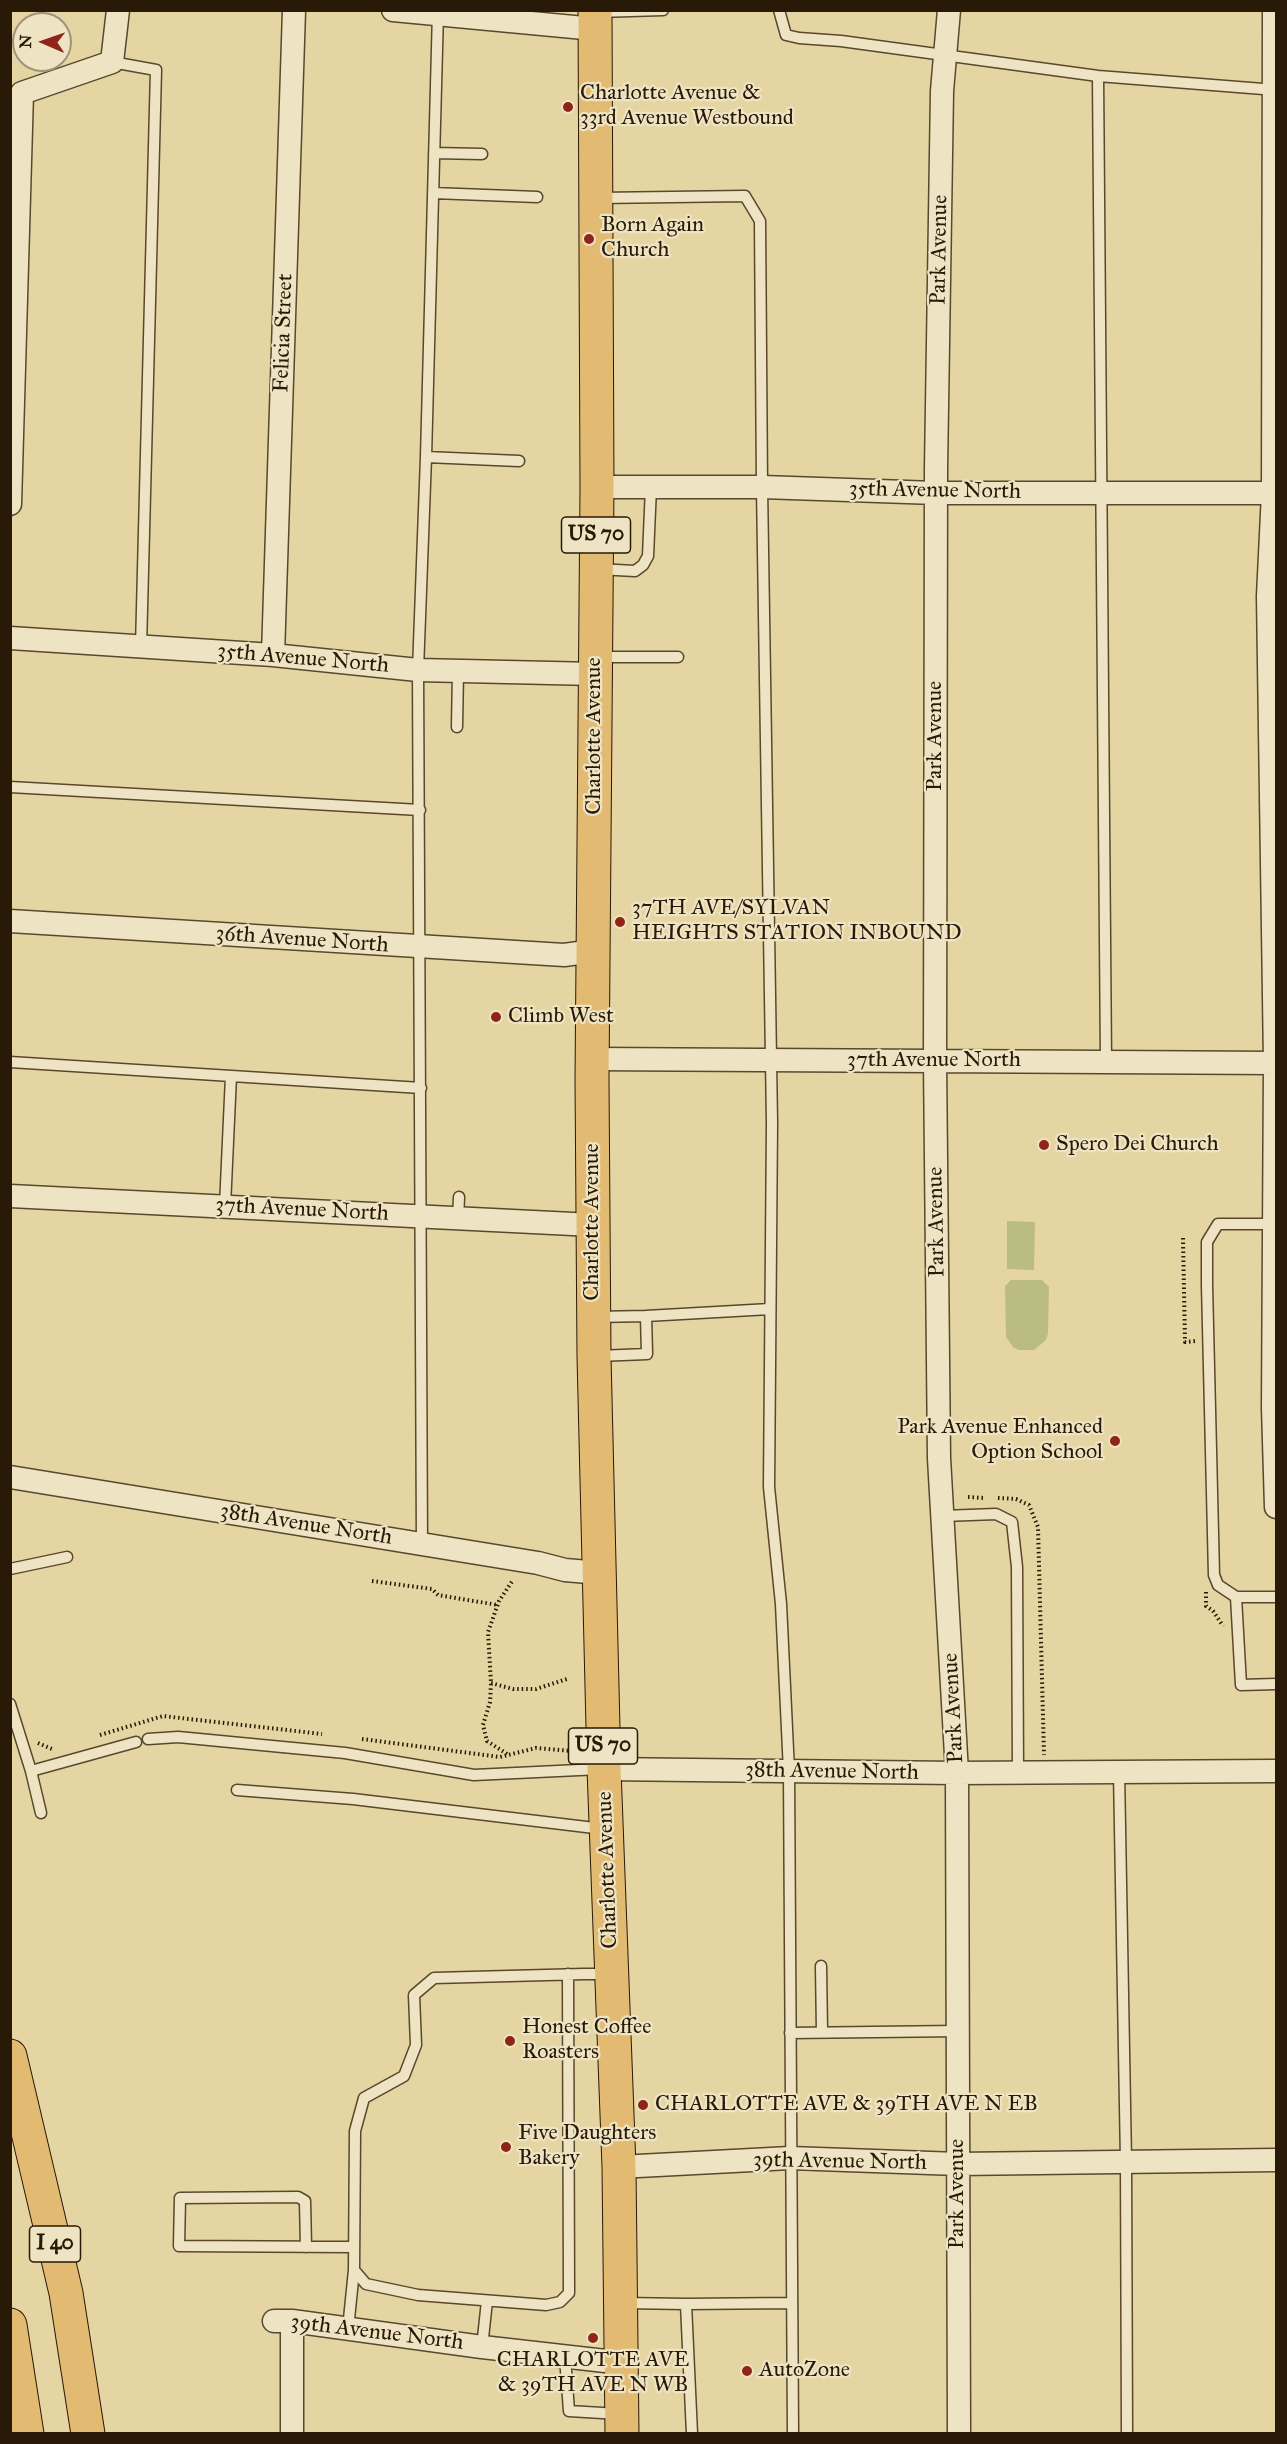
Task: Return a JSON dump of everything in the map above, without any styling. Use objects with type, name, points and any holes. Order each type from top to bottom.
[{"type":"main road","name":"Charlotte Avenue","points":[[595,17],[597,487],[592,1059],[594,1356],[604,1769],[619,2167],[623,2424]]},
{"type":"main road","name":"I 40","points":[[10,2056],[66,2293],[88,2433]]},
{"type":"main road","points":[[10,2325],[27,2433]]},
{"type":"street","points":[[10,504],[16,93],[112,62],[118,10]]},
{"type":"street","name":"Felicia Street","points":[[273,655],[294,10]]},
{"type":"street","points":[[393,10],[595,17]]},
{"type":"street","name":"Park Avenue","points":[[949,10],[942,91],[936,493],[936,1061],[939,1458],[957,1773],[959,2433]]},
{"type":"street","points":[[1274,10],[1272,596],[1276,1063],[1276,1507]]},
{"type":"street","name":"35th Avenue North","points":[[597,487],[762,487],[936,493],[1273,494]]},
{"type":"street","name":"35th Avenue North","points":[[10,638],[273,655],[418,670],[458,671],[595,666]]},
{"type":"street","name":"36th Avenue North","points":[[10,921],[420,948],[564,955],[594,951]]},
{"type":"street","name":"37th Avenue North","points":[[592,1059],[1276,1063]]},
{"type":"street","name":"37th Avenue North","points":[[10,1196],[421,1216],[459,1208],[593,1225]]},
{"type":"street","name":"38th Avenue North","points":[[10,1477],[538,1563],[564,1570],[600,1573]]},
{"type":"street","name":"38th Avenue North","points":[[604,1769],[957,1773],[1276,1771]]},
{"type":"street","name":"39th Avenue North","points":[[619,2167],[790,2158],[958,2163],[1276,2160]]},
{"type":"street","name":"39th Avenue North","points":[[292,2433],[283,2321],[482,2347],[623,2362]]},
{"type":"lane","points":[[595,17],[663,10]]},
{"type":"lane","points":[[778,10],[786,35],[1098,76],[1274,90]]},
{"type":"lane","points":[[422,1544],[418,670],[438,13]]},
{"type":"lane","points":[[112,62],[156,70],[141,647]]},
{"type":"lane","points":[[1098,76],[1106,1062]]},
{"type":"lane","points":[[434,153],[482,154]]},
{"type":"lane","points":[[434,193],[537,197]]},
{"type":"lane","points":[[596,198],[745,196],[760,221],[772,1123],[769,1487],[781,1604],[789,1771],[793,2433]]},
{"type":"lane","points":[[426,457],[519,461]]},
{"type":"lane","points":[[596,569],[636,570],[643,565],[648,556],[651,487]]},
{"type":"lane","points":[[595,666],[678,657]]},
{"type":"lane","points":[[457,726],[458,671]]},
{"type":"lane","points":[[10,787],[420,810]]},
{"type":"lane","points":[[10,1062],[421,1088]]},
{"type":"lane","points":[[225,1206],[231,1076]]},
{"type":"lane","points":[[1275,1216],[1218,1224],[1207,1242],[1214,1575],[1218,1585],[1236,1598],[1276,1597]]},
{"type":"lane","points":[[594,1317],[770,1309]]},
{"type":"lane","points":[[594,1356],[647,1354],[646,1316]]},
{"type":"lane","points":[[943,1516],[996,1514],[1012,1522],[1017,1567],[1018,1773]]},
{"type":"lane","points":[[10,1569],[67,1557]]},
{"type":"lane","points":[[1236,1598],[1241,1685],[1276,1684]]},
{"type":"lane","points":[[10,1704],[31,1771],[41,1814]]},
{"type":"lane","points":[[148,1739],[178,1737],[345,1753],[474,1775],[604,1769]]},
{"type":"lane","points":[[31,1771],[136,1742]]},
{"type":"lane","points":[[1119,1772],[1126,2162],[1127,2433]]},
{"type":"lane","points":[[237,1790],[353,1799],[607,1829]]},
{"type":"lane","points":[[821,1966],[822,2032]]},
{"type":"lane","points":[[354,2270],[366,2284],[418,2295],[546,2305],[560,2302],[569,2293],[568,1974]]},
{"type":"lane","points":[[348,2329],[354,2270],[355,2131],[364,2098],[404,2076],[416,2046],[414,1995],[434,1978],[612,1974]]},
{"type":"lane","points":[[790,2033],[958,2031]]},
{"type":"lane","points":[[306,2247],[305,2201],[298,2197],[180,2198],[179,2246],[306,2247],[354,2247]]},
{"type":"lane","points":[[482,2347],[487,2301]]},
{"type":"lane","points":[[622,2303],[791,2303]]},
{"type":"lane","points":[[686,2304],[692,2433]]},
{"type":"lane","points":[[565,2357],[569,2411],[623,2424]]},
{"type":"path","points":[[507,1755],[487,1741],[483,1725],[490,1702],[488,1632],[511,1580],[521,1581]]},
{"type":"path","points":[[372,1581],[432,1589],[438,1595],[498,1605]]},
{"type":"path","points":[[491,1683],[513,1689],[536,1689],[567,1679]]},
{"type":"green space","points":[[1007,1221],[1035,1222],[1034,1270],[1007,1269]]},
{"type":"green space","points":[[1011,1280],[1042,1280],[1049,1287],[1048,1333],[1046,1340],[1034,1350],[1019,1350],[1013,1347],[1006,1337],[1005,1286]]},
{"type":"place","name":"Charlotte Avenue & 33rd Avenue Westbound","points":[[568,107]]},
{"type":"place","name":"Born Again Church","points":[[589,239]]},
{"type":"place","name":"37TH AVE/SYLVAN HEIGHTS STATION INBOUND","points":[[620,922]]},
{"type":"place","name":"Climb West","points":[[496,1017]]},
{"type":"place","name":"Spero Dei Church","points":[[1044,1145]]},
{"type":"place","name":"Park Avenue Enhanced Option School","points":[[1115,1441]]},
{"type":"place","name":"Honest Coffee Roasters","points":[[510,2041]]},
{"type":"place","name":"CHARLOTTE AVE & 39TH AVE N EB","points":[[643,2105]]},
{"type":"place","name":"Five Daughters Bakery","points":[[506,2147]]},
{"type":"place","name":"CHARLOTTE AVE & 39TH AVE N WB","points":[[593,2338]]},
{"type":"place","name":"AutoZone","points":[[747,2371]]}]
